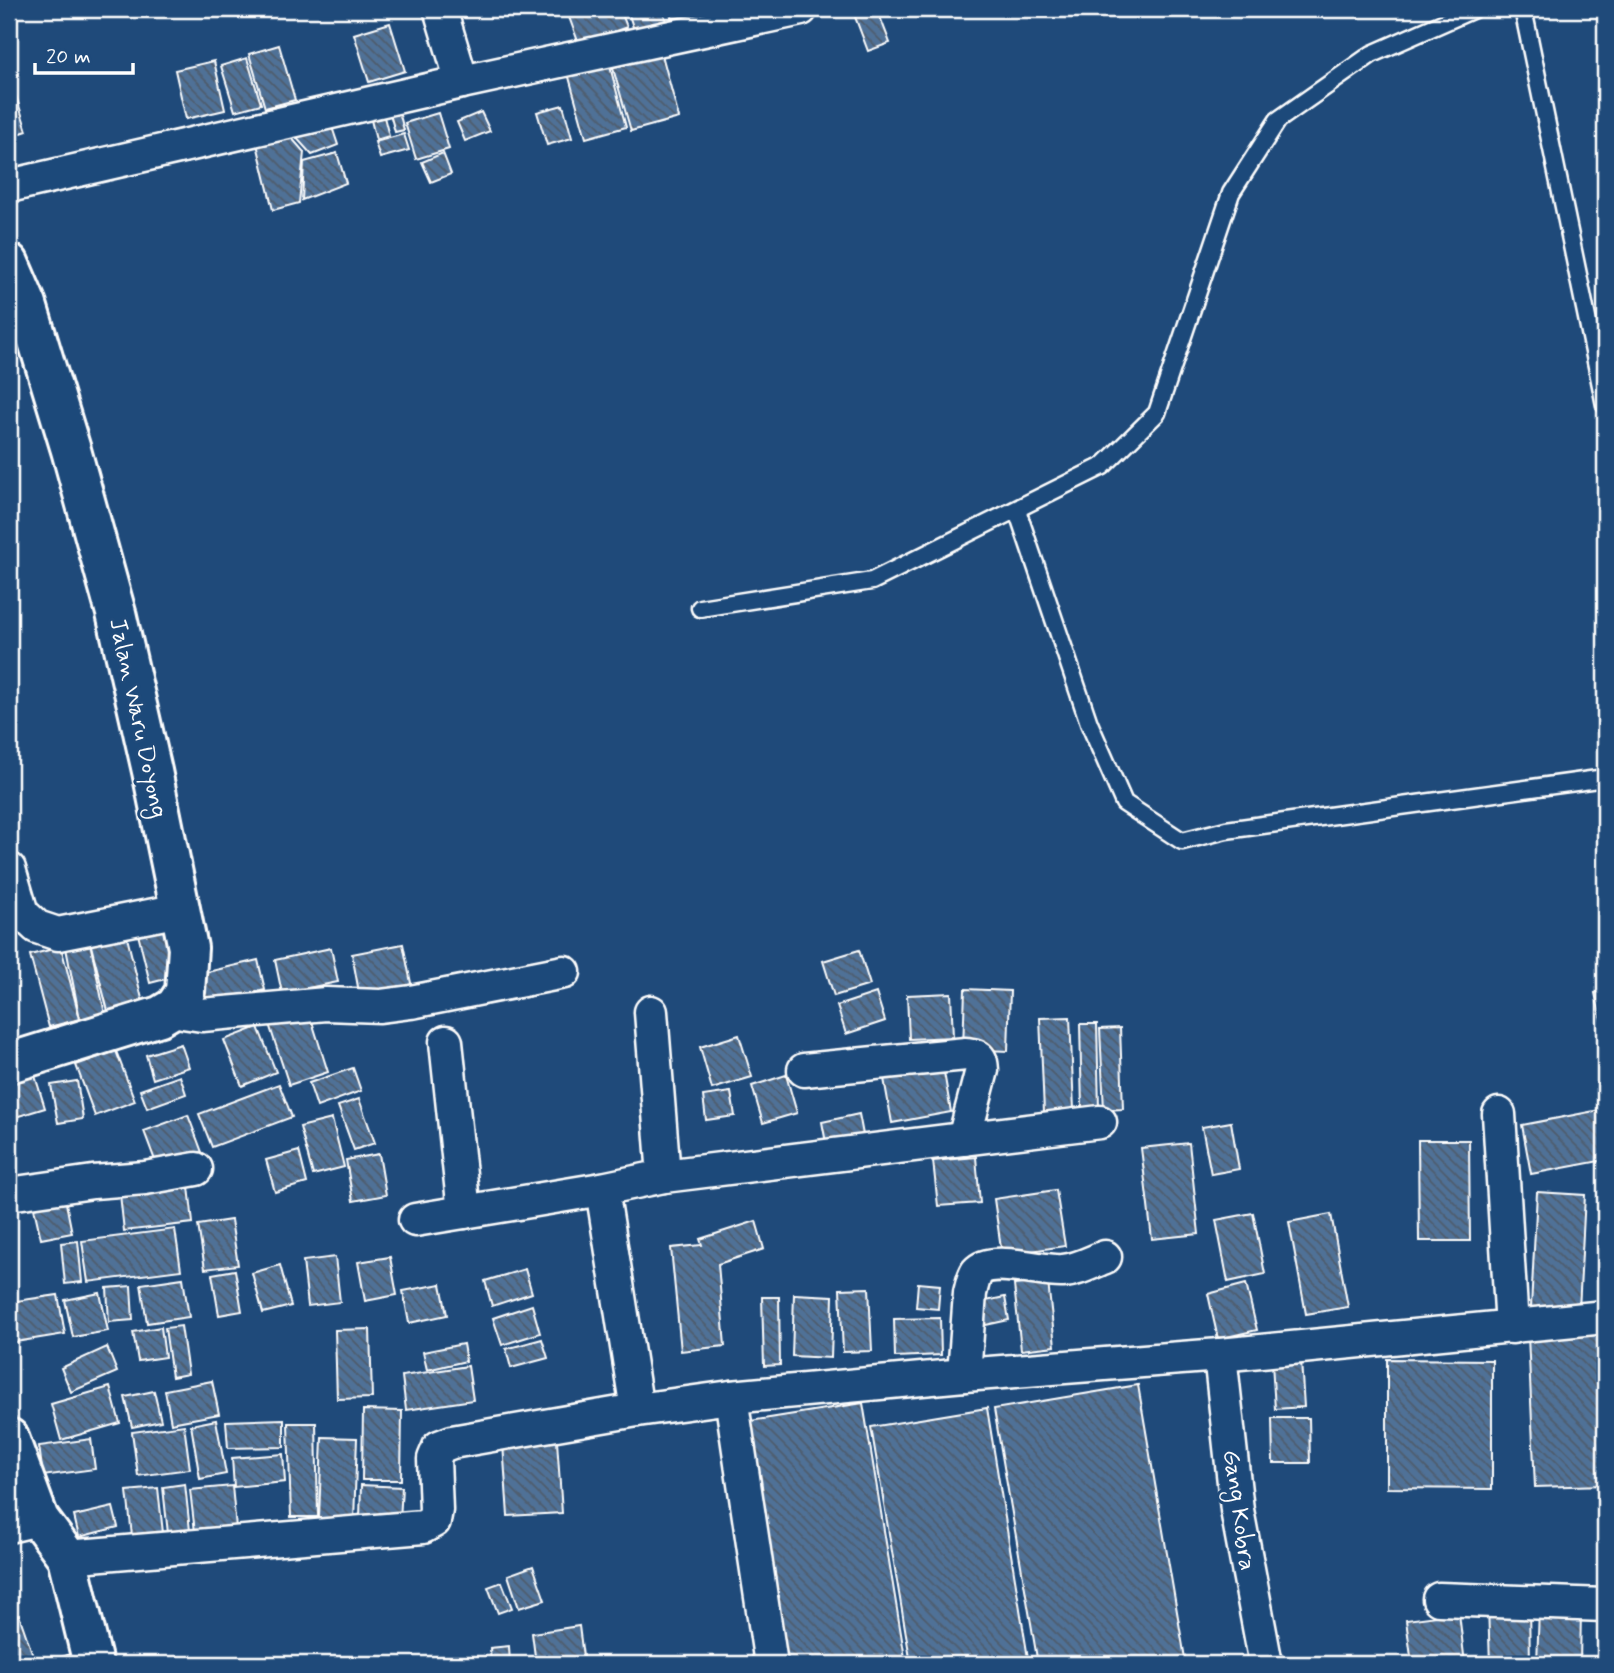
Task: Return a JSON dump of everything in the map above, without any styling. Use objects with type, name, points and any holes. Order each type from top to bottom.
[{"type":"street","points":[[440,9],[462,82]]},
{"type":"street","points":[[9,186],[462,82],[801,9]]},
{"type":"street","name":"Jalan Waru Doyong","points":[[9,263],[18,309],[71,450],[116,613],[152,771],[188,948],[185,992],[175,1007]]},
{"type":"street","points":[[9,869],[22,912],[37,927],[58,934],[180,911]]},
{"type":"street","points":[[9,1063],[160,1016],[175,1007],[183,1012],[202,1015],[326,1004],[380,1006],[564,972]]},
{"type":"street","points":[[651,1013],[664,1176]]},
{"type":"street","points":[[446,1042],[464,1212]]},
{"type":"street","points":[[804,1070],[966,1054],[977,1056],[981,1060],[982,1070],[964,1139]]},
{"type":"street","points":[[1499,1114],[1512,1327]]},
{"type":"street","points":[[415,1220],[664,1176],[1100,1122]]},
{"type":"street","points":[[9,1194],[93,1182],[145,1178],[196,1169]]},
{"type":"street","points":[[602,1189],[637,1410]]},
{"type":"street","points":[[964,1376],[970,1293],[978,1271],[990,1265],[1060,1272],[1076,1269],[1105,1256]]},
{"type":"street","points":[[67,1557],[423,1527],[434,1521],[434,1460],[439,1447],[452,1442],[637,1410],[731,1397],[1220,1355],[1605,1317]]},
{"type":"street","name":"Gang Kobra","points":[[1220,1355],[1237,1510],[1266,1664]]},
{"type":"street","points":[[731,1397],[771,1664]]},
{"type":"street","points":[[9,1438],[24,1522],[67,1557],[93,1664]]},
{"type":"street","points":[[1439,1599],[1605,1605]]},
{"type":"lane","points":[[700,608],[872,581],[1103,466],[1157,412],[1231,193],[1278,120],[1372,54],[1474,9]]},
{"type":"lane","points":[[1523,9],[1605,405]]},
{"type":"lane","points":[[1017,510],[1089,723],[1124,803],[1182,841],[1226,830],[1605,778]]},
{"type":"building","points":[[566,9],[620,9],[627,27],[579,44]]},
{"type":"building","points":[[627,9],[662,9],[666,20],[634,30]]},
{"type":"building","points":[[669,9],[690,9],[691,15],[672,20]]},
{"type":"building","points":[[695,9],[714,9],[697,14]]},
{"type":"building","points":[[852,9],[877,9],[890,43],[868,51]]},
{"type":"building","points":[[390,23],[405,71],[369,82],[354,34]]},
{"type":"building","points":[[279,45],[295,100],[265,108],[249,54]]},
{"type":"building","points":[[661,51],[679,118],[631,131],[612,65]]},
{"type":"building","points":[[247,58],[261,104],[235,111],[221,66]]},
{"type":"building","points":[[608,59],[626,127],[586,138],[567,70]]},
{"type":"building","points":[[214,61],[225,110],[186,119],[175,70]]},
{"type":"building","points":[[16,96],[27,131],[9,137],[9,98]]},
{"type":"building","points":[[563,105],[572,138],[547,145],[537,112]]},
{"type":"building","points":[[398,108],[404,130],[395,132],[389,110]]},
{"type":"building","points":[[481,112],[490,131],[465,141],[457,122]]},
{"type":"building","points":[[438,113],[449,149],[416,159],[405,123]]},
{"type":"building","points":[[384,117],[389,136],[376,140],[371,120]]},
{"type":"building","points":[[330,121],[338,145],[312,155],[293,134]]},
{"type":"building","points":[[404,134],[409,150],[380,158],[375,142]]},
{"type":"building","points":[[290,136],[304,152],[299,203],[273,210],[257,144]]},
{"type":"building","points":[[337,153],[346,183],[302,200],[304,162]]},
{"type":"building","points":[[443,153],[451,174],[431,182],[422,162]]},
{"type":"building","points":[[169,922],[181,975],[150,983],[137,930]]},
{"type":"building","points":[[125,929],[143,1003],[108,1011],[89,938]]},
{"type":"building","points":[[89,938],[105,1014],[80,1019],[65,943]]},
{"type":"building","points":[[403,944],[412,988],[360,998],[352,954]]},
{"type":"building","points":[[61,947],[80,1019],[49,1027],[30,955]]},
{"type":"building","points":[[331,948],[338,982],[282,993],[275,960]]},
{"type":"building","points":[[859,950],[870,985],[834,996],[823,961]]},
{"type":"building","points":[[258,960],[265,990],[206,1004],[199,974]]},
{"type":"building","points":[[965,989],[1010,991],[1008,1051],[963,1049]]},
{"type":"building","points":[[1605,990],[1605,1037],[1595,993]]},
{"type":"building","points":[[876,993],[885,1021],[846,1034],[837,1006]]},
{"type":"building","points":[[951,993],[953,1037],[909,1039],[907,995]]},
{"type":"building","points":[[309,1012],[328,1072],[289,1085],[269,1024]]},
{"type":"building","points":[[1070,1017],[1074,1110],[1044,1112],[1040,1018]]},
{"type":"building","points":[[1080,1024],[1097,1024],[1099,1109],[1082,1109]]},
{"type":"building","points":[[258,1027],[276,1072],[242,1086],[224,1040]]},
{"type":"building","points":[[1120,1028],[1123,1109],[1104,1110],[1100,1029]]},
{"type":"building","points":[[739,1035],[752,1077],[712,1089],[700,1047]]},
{"type":"building","points":[[181,1044],[189,1067],[153,1079],[146,1055]]},
{"type":"building","points":[[116,1051],[135,1101],[95,1116],[76,1065]]},
{"type":"building","points":[[942,1061],[951,1112],[892,1123],[883,1073]]},
{"type":"building","points":[[32,1066],[45,1108],[9,1119],[9,1072]]},
{"type":"building","points":[[353,1068],[361,1091],[317,1107],[309,1083]]},
{"type":"building","points":[[786,1075],[797,1113],[763,1123],[752,1086]]},
{"type":"building","points":[[180,1076],[186,1094],[147,1108],[140,1090]]},
{"type":"building","points":[[77,1081],[83,1119],[58,1123],[51,1085]]},
{"type":"building","points":[[279,1084],[292,1117],[212,1147],[199,1114]]},
{"type":"building","points":[[731,1092],[735,1116],[706,1120],[703,1096]]},
{"type":"building","points":[[359,1099],[375,1143],[354,1150],[338,1106]]},
{"type":"building","points":[[1605,1109],[1605,1160],[1531,1174],[1522,1125]]},
{"type":"building","points":[[859,1114],[864,1140],[827,1148],[822,1122]]},
{"type":"building","points":[[188,1115],[203,1155],[159,1171],[144,1131]]},
{"type":"building","points":[[332,1119],[344,1167],[313,1175],[300,1127]]},
{"type":"building","points":[[1231,1122],[1239,1169],[1211,1174],[1202,1127]]},
{"type":"building","points":[[1418,1140],[1469,1140],[1470,1241],[1419,1241]]},
{"type":"building","points":[[1189,1143],[1199,1234],[1152,1239],[1141,1148]]},
{"type":"building","points":[[299,1151],[307,1183],[275,1192],[266,1160]]},
{"type":"building","points":[[379,1154],[386,1195],[353,1201],[346,1160]]},
{"type":"building","points":[[976,1157],[980,1203],[938,1206],[933,1161]]},
{"type":"building","points":[[188,1177],[193,1223],[124,1231],[119,1185]]},
{"type":"building","points":[[63,1188],[72,1233],[41,1239],[31,1195]]},
{"type":"building","points":[[1056,1190],[1065,1246],[1002,1255],[994,1199]]},
{"type":"building","points":[[1537,1192],[1585,1195],[1579,1310],[1531,1307]]},
{"type":"building","points":[[1253,1213],[1265,1274],[1228,1282],[1216,1220]]},
{"type":"building","points":[[1331,1214],[1348,1307],[1306,1314],[1289,1222]]},
{"type":"building","points":[[231,1220],[238,1265],[205,1269],[198,1225]]},
{"type":"building","points":[[756,1221],[764,1249],[718,1264],[725,1346],[681,1351],[671,1248],[702,1245],[700,1239]]},
{"type":"building","points":[[175,1229],[181,1270],[88,1282],[82,1241]]},
{"type":"building","points":[[78,1241],[82,1282],[65,1284],[61,1243]]},
{"type":"building","points":[[335,1257],[340,1302],[308,1306],[303,1261]]},
{"type":"building","points":[[390,1257],[397,1295],[365,1301],[358,1262]]},
{"type":"building","points":[[280,1265],[291,1306],[263,1313],[252,1273]]},
{"type":"building","points":[[525,1269],[532,1293],[492,1306],[485,1281]]},
{"type":"building","points":[[235,1270],[242,1311],[219,1315],[212,1274]]},
{"type":"building","points":[[183,1278],[189,1317],[147,1323],[141,1284]]},
{"type":"building","points":[[1048,1282],[1055,1346],[1021,1350],[1014,1285]]},
{"type":"building","points":[[918,1283],[940,1285],[938,1309],[916,1307]]},
{"type":"building","points":[[441,1284],[447,1315],[409,1323],[403,1291]]},
{"type":"building","points":[[1246,1284],[1257,1330],[1218,1339],[1208,1294]]},
{"type":"building","points":[[131,1286],[133,1320],[109,1322],[107,1288]]},
{"type":"building","points":[[869,1288],[872,1351],[843,1352],[840,1289]]},
{"type":"building","points":[[100,1293],[108,1331],[73,1337],[65,1300]]},
{"type":"building","points":[[794,1294],[833,1296],[831,1358],[792,1356]]},
{"type":"building","points":[[58,1295],[65,1334],[9,1343],[9,1302]]},
{"type":"building","points":[[762,1297],[779,1297],[780,1365],[764,1366]]},
{"type":"building","points":[[1005,1297],[1009,1320],[981,1326],[976,1303]]},
{"type":"building","points":[[532,1305],[540,1333],[502,1345],[493,1318]]},
{"type":"building","points":[[940,1318],[941,1355],[895,1357],[894,1319]]},
{"type":"building","points":[[181,1326],[188,1374],[172,1377],[165,1328]]},
{"type":"building","points":[[161,1327],[165,1357],[138,1361],[133,1332]]},
{"type":"building","points":[[370,1329],[372,1398],[337,1399],[335,1330]]},
{"type":"building","points":[[1605,1334],[1605,1485],[1535,1487],[1528,1336]]},
{"type":"building","points":[[542,1339],[548,1358],[511,1368],[506,1349]]},
{"type":"building","points":[[463,1344],[466,1361],[427,1370],[423,1352]]},
{"type":"building","points":[[107,1347],[117,1372],[71,1392],[61,1368]]},
{"type":"building","points":[[1387,1359],[1492,1360],[1492,1489],[1387,1488]]},
{"type":"building","points":[[1301,1360],[1304,1407],[1275,1409],[1272,1363]]},
{"type":"building","points":[[468,1366],[473,1400],[406,1410],[402,1376]]},
{"type":"building","points":[[212,1381],[219,1414],[171,1423],[165,1390]]},
{"type":"building","points":[[1138,1385],[1186,1664],[1038,1664],[994,1409]]},
{"type":"building","points":[[110,1387],[120,1423],[61,1440],[51,1404]]},
{"type":"building","points":[[154,1391],[161,1421],[132,1427],[125,1397]]},
{"type":"building","points":[[863,1403],[906,1664],[784,1664],[744,1422]]},
{"type":"building","points":[[987,1408],[1029,1664],[911,1664],[871,1427]]},
{"type":"building","points":[[363,1410],[402,1411],[401,1480],[362,1480]]},
{"type":"building","points":[[1272,1418],[1309,1418],[1310,1463],[1273,1463]]},
{"type":"building","points":[[284,1419],[284,1447],[228,1448],[226,1421]]},
{"type":"building","points":[[216,1420],[226,1474],[200,1479],[191,1425]]},
{"type":"building","points":[[288,1423],[316,1423],[318,1517],[291,1517]]},
{"type":"building","points":[[184,1425],[190,1469],[138,1476],[132,1432]]},
{"type":"building","points":[[322,1437],[357,1438],[354,1520],[319,1518]]},
{"type":"building","points":[[91,1439],[95,1469],[43,1476],[39,1446]]},
{"type":"building","points":[[557,1441],[562,1513],[508,1516],[503,1444]]},
{"type":"building","points":[[283,1454],[285,1482],[234,1487],[232,1458]]},
{"type":"building","points":[[185,1484],[191,1540],[169,1543],[163,1487]]},
{"type":"building","points":[[361,1485],[402,1487],[400,1520],[360,1518]]},
{"type":"building","points":[[232,1486],[236,1528],[195,1532],[190,1490]]},
{"type":"building","points":[[158,1488],[164,1542],[133,1545],[127,1491]]},
{"type":"building","points":[[113,1507],[118,1527],[79,1537],[74,1516]]},
{"type":"building","points":[[533,1566],[545,1600],[519,1608],[508,1575]]},
{"type":"building","points":[[502,1582],[512,1608],[498,1613],[488,1587]]},
{"type":"building","points":[[1529,1605],[1530,1664],[1490,1664],[1488,1606]]},
{"type":"building","points":[[1539,1609],[1581,1611],[1580,1664],[1537,1664]]},
{"type":"building","points":[[1459,1613],[1465,1664],[1412,1664],[1406,1620]]},
{"type":"building","points":[[19,1615],[36,1664],[9,1664],[9,1618]]},
{"type":"building","points":[[579,1626],[584,1664],[536,1664],[532,1633]]},
{"type":"building","points":[[509,1646],[510,1664],[491,1664],[490,1648]]},
{"type":"building","points":[[76,1652],[80,1664],[42,1664]]}]
